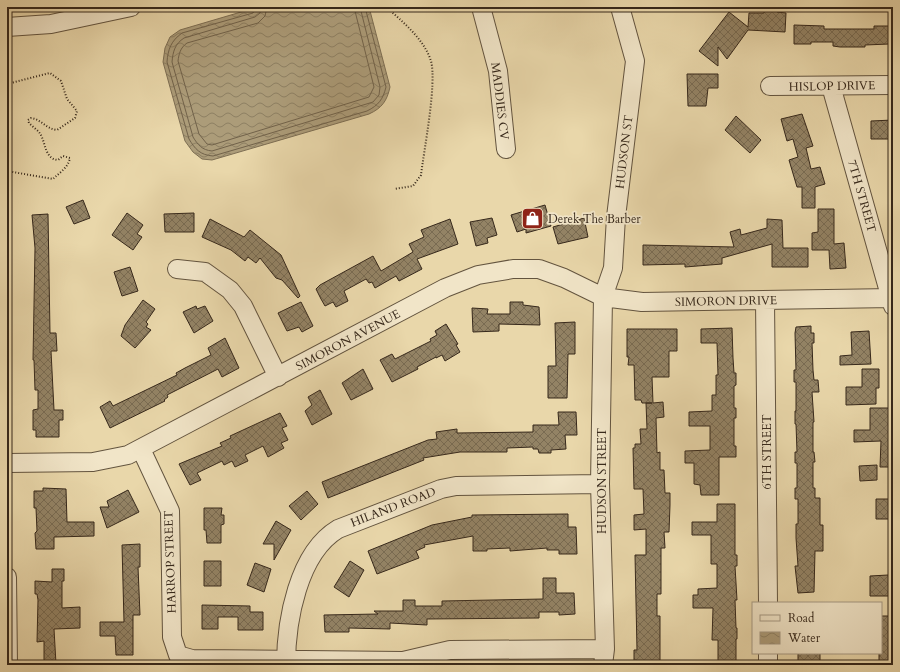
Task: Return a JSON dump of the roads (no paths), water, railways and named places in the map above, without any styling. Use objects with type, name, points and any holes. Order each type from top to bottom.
[{"type":"street","points":[[7,27],[51,24],[131,7]]},
{"type":"street","name":"MADDIES CV","points":[[481,7],[498,71],[506,149]]},
{"type":"street","name":"HUDSON ST","points":[[602,297],[613,268],[616,217],[635,61],[620,7]]},
{"type":"street","name":"HISLOP DRIVE","points":[[770,86],[893,85]]},
{"type":"street","name":"7TH STREET","points":[[831,86],[892,301]]},
{"type":"street","name":"SIMORON AVENUE","points":[[7,463],[104,460],[128,455],[445,288],[478,275],[513,269],[539,270],[564,278]]},
{"type":"street","points":[[177,270],[205,272],[230,290],[243,306],[278,377]]},
{"type":"street","name":"SIMORON DRIVE","points":[[564,278],[602,297],[642,302],[765,300],[892,301]]},
{"type":"street","name":"HUDSON STREET","points":[[602,297],[600,484],[604,657]]},
{"type":"street","name":"6TH STREET","points":[[765,300],[768,602]]},
{"type":"street","name":"HARROP STREET","points":[[141,449],[170,511],[172,637],[178,655],[192,659],[286,662]]},
{"type":"street","name":"HILAND ROAD","points":[[286,662],[289,623],[298,590],[310,558],[326,536],[338,529],[440,489],[456,486],[600,484]]},
{"type":"street","points":[[7,577],[8,665]]},
{"type":"street","points":[[286,662],[403,661],[450,650],[604,657]]},
{"type":"street","points":[[768,654],[768,665]]},
{"type":"water","points":[[258,7],[369,7],[390,87],[387,96],[381,107],[369,114],[212,160],[202,159],[193,152],[185,141],[163,62],[165,48],[170,37],[180,30]]},
{"type":"place","name":"Derek The Barber","points":[[532,219]]}]
